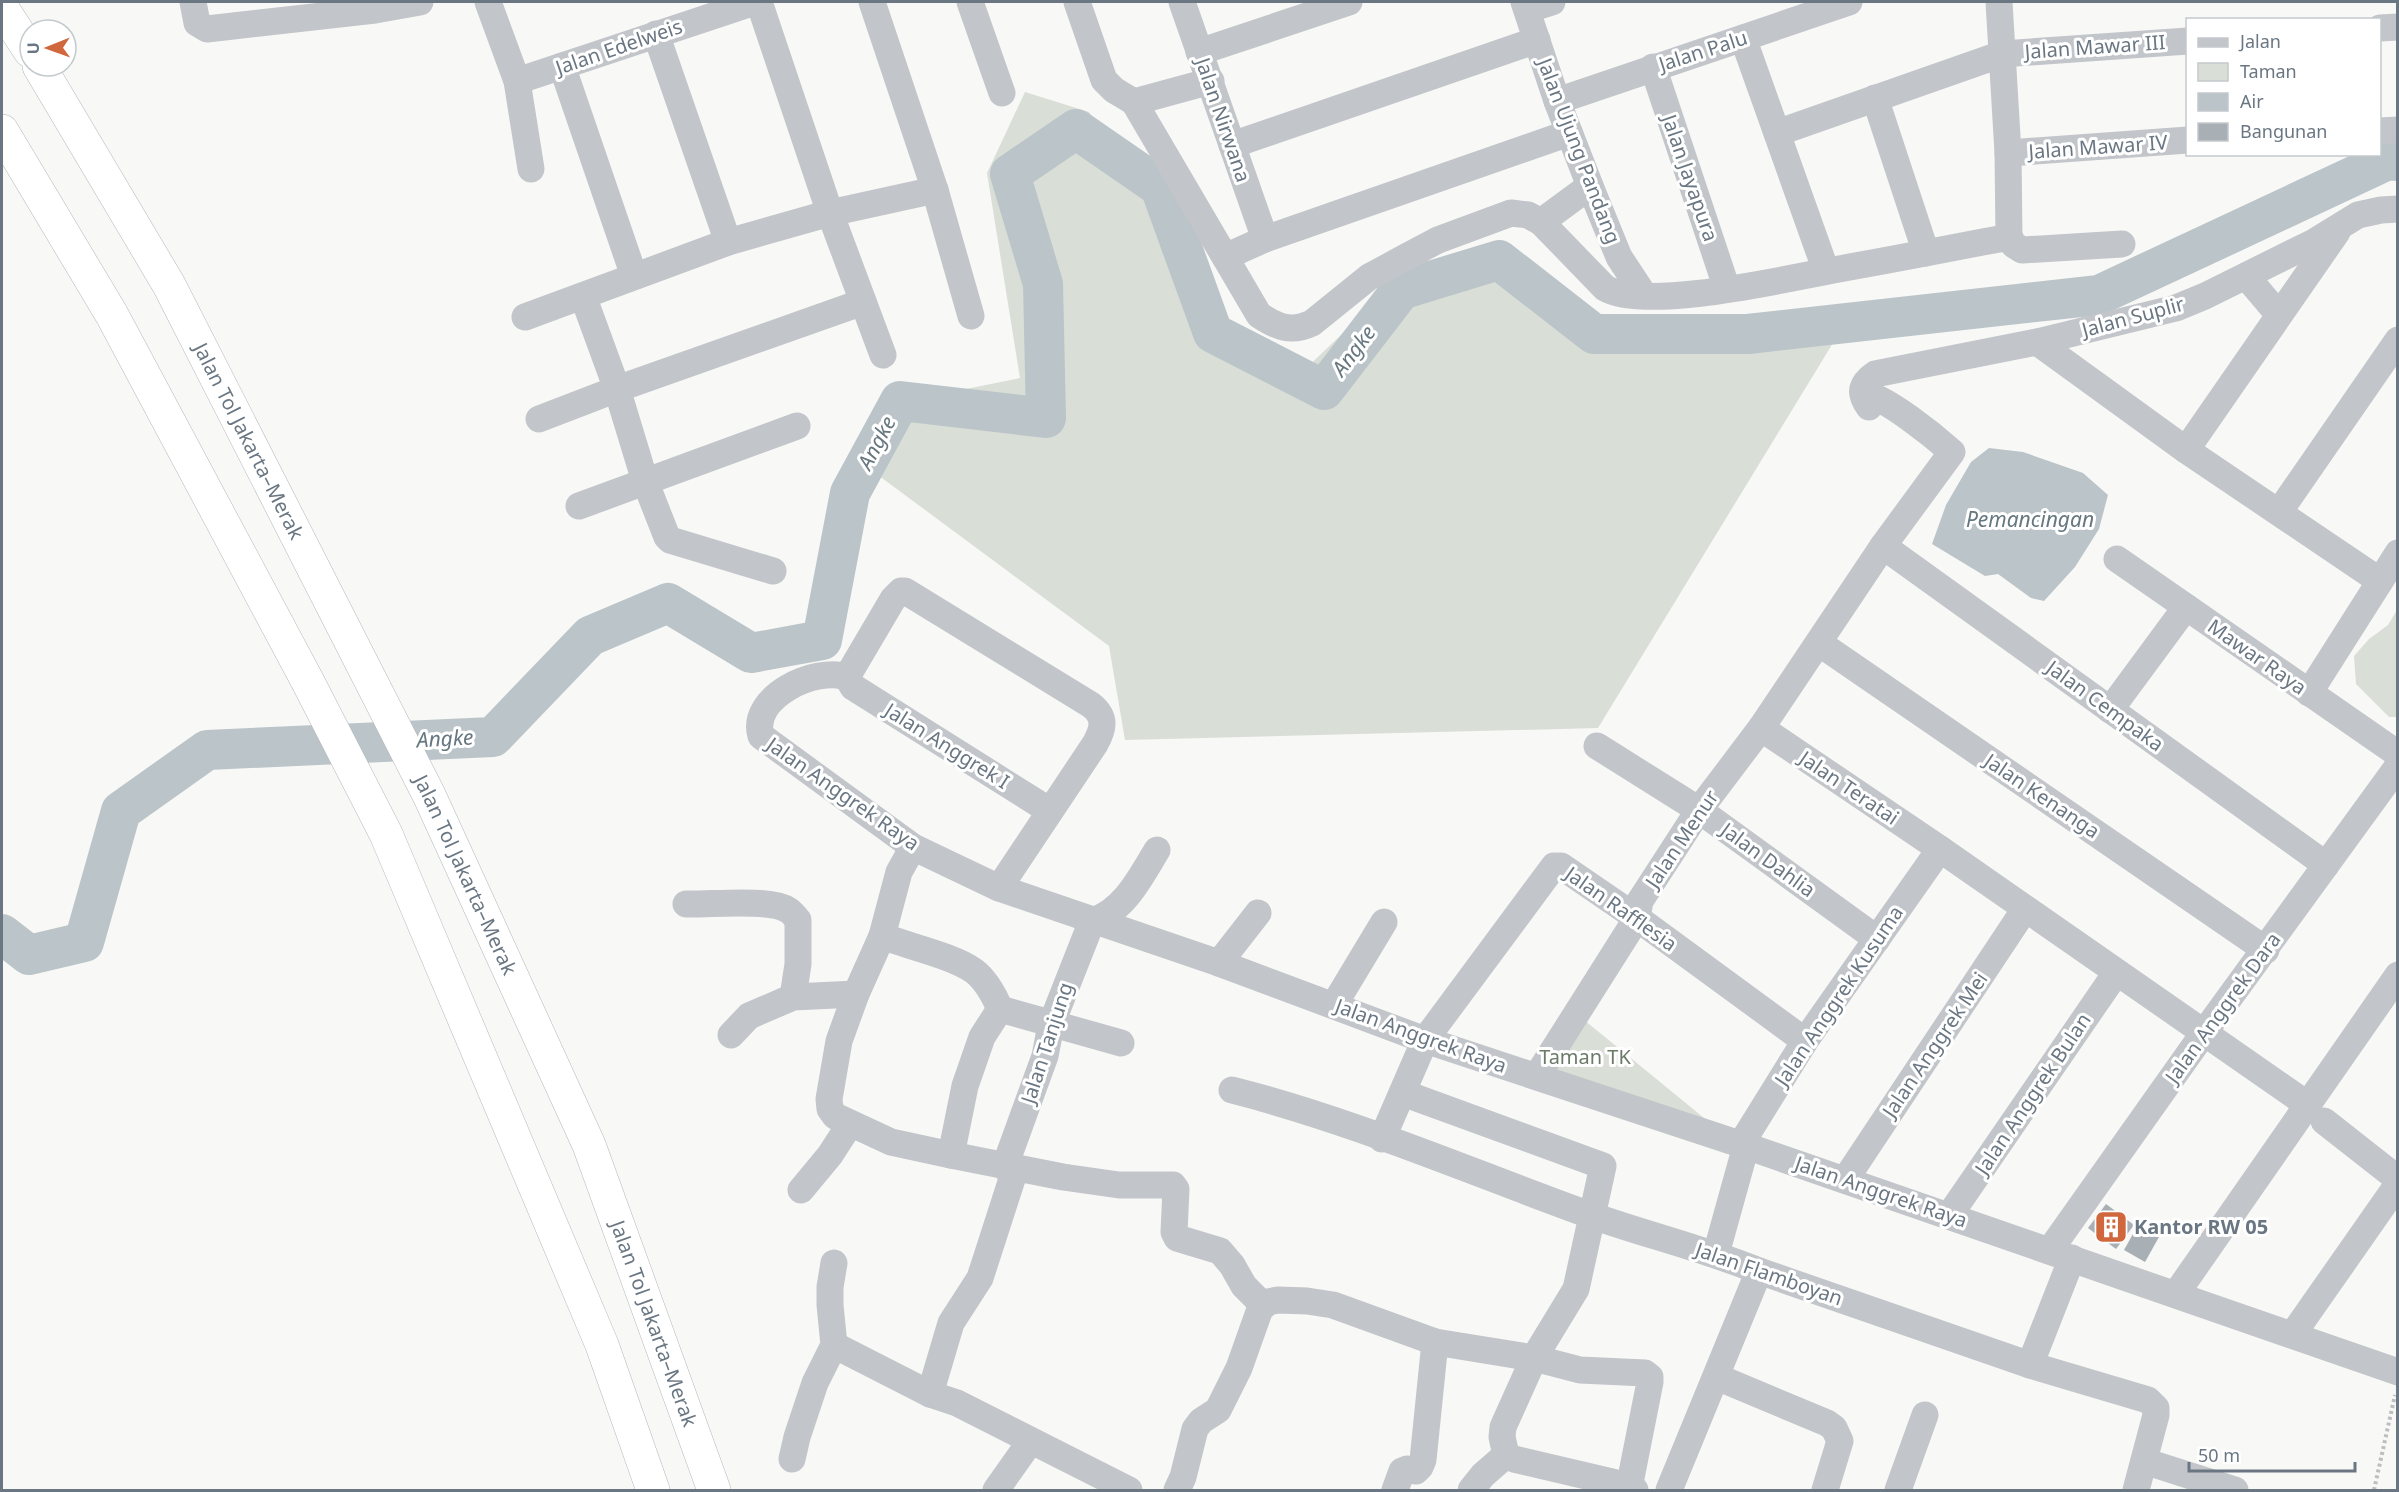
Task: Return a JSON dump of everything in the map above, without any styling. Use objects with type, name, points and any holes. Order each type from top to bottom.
[{"type":"highway","points":[[2,8],[18,33]]},
{"type":"highway","name":"Jalan Tol Jakarta–Merak","points":[[46,78],[169,285],[377,689],[429,795],[589,1145],[714,1491]]},
{"type":"highway","points":[[2,131],[112,315],[308,682],[386,834],[602,1346],[653,1491]]},
{"type":"street","points":[[193,2],[197,23],[207,28],[375,10],[420,2]]},
{"type":"street","points":[[488,2],[517,81],[531,169]]},
{"type":"street","name":"Jalan Edelweis","points":[[517,81],[755,2]]},
{"type":"street","points":[[759,2],[830,213],[883,355]]},
{"type":"street","points":[[872,2],[935,190],[971,316]]},
{"type":"street","points":[[970,2],[1002,93]]},
{"type":"street","points":[[1077,2],[1104,80],[1114,90],[1134,102],[1259,315],[1287,329],[1301,328],[1312,323],[1370,277],[1438,240],[1511,213],[1528,215],[1541,222],[1605,288],[1612,292],[1644,296],[1669,296],[1727,289],[2009,237]]},
{"type":"street","name":"Jalan Nirwana","points":[[1182,2],[1265,239]]},
{"type":"street","points":[[1199,52],[1349,2]]},
{"type":"street","name":"Jalan Palu","points":[[1557,101],[1743,38],[1783,12],[1849,2]]},
{"type":"street","points":[[1999,2],[2008,153],[2009,237],[2014,245],[2022,250],[2122,244]]},
{"type":"street","name":"Jalan Ujung Pandang","points":[[1535,4],[1537,40],[1557,101],[1619,257],[1644,296]]},
{"type":"street","points":[[2381,28],[2397,27]]},
{"type":"street","points":[[656,34],[728,242]]},
{"type":"street","points":[[1743,38],[1826,271]]},
{"type":"street","points":[[1232,145],[1537,40]]},
{"type":"street","name":"Jalan Mawar III","points":[[1777,133],[2002,54],[2186,41]]},
{"type":"street","points":[[562,66],[634,276]]},
{"type":"street","name":"Jalan Jayapura","points":[[1653,68],[1727,289]]},
{"type":"street","points":[[1134,102],[1211,81]]},
{"type":"street","points":[[1875,98],[1926,253]]},
{"type":"street","points":[[2381,131],[2397,130]]},
{"type":"street","points":[[1225,257],[1265,239],[1569,133]]},
{"type":"street","name":"Jalan Mawar IV","points":[[2008,153],[2186,140]]},
{"type":"street","points":[[1541,222],[1590,186]]},
{"type":"street","points":[[525,317],[728,242],[830,213],[935,190]]},
{"type":"street","name":"Jalan Suplir","points":[[1883,546],[1949,457],[1868,407],[1863,393],[1865,381],[1875,374],[2037,342],[2175,308],[2246,276],[2340,227],[2358,215],[2397,209]]},
{"type":"street","points":[[2186,450],[2340,227]]},
{"type":"street","points":[[2246,276],[2279,315]]},
{"type":"street","points":[[584,296],[617,389],[645,482],[670,540],[773,571]]},
{"type":"street","points":[[539,419],[863,302]]},
{"type":"street","points":[[2279,512],[2397,340]]},
{"type":"street","points":[[2037,342],[2186,450],[2380,581]]},
{"type":"street","points":[[579,506],[797,426]]},
{"type":"street","points":[[1761,728],[1883,546]]},
{"type":"street","name":"Jalan Cempaka","points":[[1883,546],[2326,866]]},
{"type":"street","points":[[2309,693],[2397,553]]},
{"type":"street","name":"Mawar Raya","points":[[2117,559],[2397,754]]},
{"type":"street","points":[[847,677],[893,599],[902,591],[906,591],[1091,705],[1103,719],[1100,735],[999,888]]},
{"type":"street","points":[[2110,710],[2186,607]]},
{"type":"street","name":"Jalan Kenanga","points":[[1819,643],[2266,950]]},
{"type":"street","name":"Jalan Anggrek Raya","points":[[847,677],[824,674],[784,689],[761,716],[759,730],[761,736],[913,847],[999,888],[1219,963],[1425,1040],[1744,1145],[2397,1372]]},
{"type":"street","name":"Jalan Anggrek I","points":[[847,677],[853,687],[1050,811]]},
{"type":"street","name":"Jalan Menur","points":[[1537,1076],[1637,918],[1641,901],[1699,810],[1761,728]]},
{"type":"street","name":"Jalan Teratai","points":[[1761,728],[1940,849],[2316,1113],[2397,1179]]},
{"type":"street","name":"Jalan Dahlia","points":[[1597,746],[1699,810],[1877,939]]},
{"type":"street","name":"Jalan Anggrek Dara","points":[[2030,1365],[2061,1254],[2203,1034],[2397,766]]},
{"type":"street","points":[[913,847],[899,872],[882,936],[838,1041],[829,1099],[830,1109],[835,1116],[891,1142],[951,1155],[1119,1185],[1173,1185],[1176,1189],[1174,1232],[1177,1238],[1220,1251],[1232,1265],[1244,1286],[1263,1305]]},
{"type":"street","name":"Jalan Anggrek Kusuma","points":[[1716,1254],[1744,1145],[1805,1041],[1940,849]]},
{"type":"street","points":[[1092,921],[1114,910],[1136,884],[1157,850]]},
{"type":"street","name":"Jalan Rafflesia","points":[[1425,1040],[1552,866],[1561,866],[1637,918],[1805,1041]]},
{"type":"street","points":[[686,904],[730,903],[788,909],[798,920],[798,964],[793,997]]},
{"type":"street","name":"Jalan Anggrek Mei","points":[[1845,1180],[2025,909]]},
{"type":"street","points":[[1219,963],[1258,912]]},
{"type":"street","name":"Jalan Tanjung","points":[[1005,1166],[1045,1056],[1051,1025],[1092,921]]},
{"type":"street","points":[[1334,1005],[1384,922]]},
{"type":"street","points":[[882,936],[957,962],[975,971],[991,990],[1000,1009],[1121,1043]]},
{"type":"street","name":"Jalan Anggrek Bulan","points":[[1949,1216],[2116,973]]},
{"type":"street","points":[[2176,1294],[2316,1113],[2388,1007],[2397,975]]},
{"type":"street","points":[[731,1035],[749,1016],[793,997],[856,994]]},
{"type":"street","points":[[951,1155],[965,1086],[982,1037],[1000,1009]]},
{"type":"street","points":[[1382,1139],[1425,1040]]},
{"type":"street","name":"Jalan Flamboyan","points":[[1232,1090],[1286,1103],[1593,1216],[1716,1254],[2030,1365],[2148,1400],[2156,1408],[2144,1461]]},
{"type":"street","points":[[1403,1092],[1603,1167],[1576,1289],[1534,1358],[1503,1427],[1502,1437],[1506,1455]]},
{"type":"street","points":[[801,1190],[830,1155],[850,1124]]},
{"type":"street","points":[[930,1394],[951,1323],[980,1278],[1012,1179],[1005,1166]]},
{"type":"street","points":[[2293,1334],[2397,1184]]},
{"type":"street","points":[[792,1459],[815,1383],[834,1345],[830,1287],[834,1263]]},
{"type":"street","points":[[1669,1491],[1759,1271]]},
{"type":"street","points":[[1263,1305],[1278,1300],[1333,1305],[1435,1342],[1534,1358],[1580,1370],[1645,1373],[1650,1377],[1623,1488],[1506,1455]]},
{"type":"street","points":[[1177,1491],[1183,1477],[1195,1429],[1201,1421],[1218,1410],[1239,1368],[1263,1305]]},
{"type":"street","points":[[1395,1491],[1402,1470],[1416,1471],[1423,1460],[1435,1342]]},
{"type":"street","points":[[834,1345],[930,1394],[957,1403],[1129,1491]]},
{"type":"street","points":[[1717,1377],[1807,1414],[1834,1428],[1840,1441],[1825,1491]]},
{"type":"street","points":[[1898,1491],[1925,1415]]},
{"type":"street","points":[[996,1491],[1030,1442]]},
{"type":"street","points":[[1471,1491],[1483,1475],[1506,1455]]},
{"type":"street","points":[[2136,1491],[2144,1461],[2235,1491]]},
{"type":"path","points":[[2374,1491],[2397,1386]]},
{"type":"green space","points":[[1025,92],[1089,112],[1169,237],[1218,339],[1301,373],[1421,259],[1500,273],[1580,345],[1847,320],[1598,728],[1125,740],[1109,646],[863,464],[887,405],[1020,378],[987,173]]},
{"type":"green space","points":[[2397,610],[2397,717],[2389,717],[2356,684],[2354,656],[2369,639],[2388,625]]},
{"type":"green space","name":"Taman TK","points":[[1578,1015],[1731,1140],[1541,1072]]},
{"type":"water","name":"Pemancingan","points":[[1989,448],[2023,452],[2083,473],[2108,495],[2099,529],[2075,567],[2044,601],[2031,598],[1998,574],[1985,576],[1932,544],[1946,505],[1971,462]]},
{"type":"building","name":"Kantor RW 05","points":[[2106,1204],[2134,1225],[2116,1249],[2088,1228]]},
{"type":"building","points":[[2138,1225],[2159,1237],[2145,1262],[2124,1250]]},
{"type":"waterway","name":"Angke","points":[[2,934],[29,955],[84,942],[121,811],[207,750],[493,737],[590,636],[668,603],[751,653],[822,640],[850,493],[900,401],[1046,418],[1043,284],[1010,174],[1076,129],[1160,187],[1213,333],[1324,390],[1401,290],[1499,260],[1594,334],[1748,334],[2099,295],[2388,160],[2398,161]]},
{"type":"place","name":"Kantor RW 05","points":[[2111,1227]]}]
